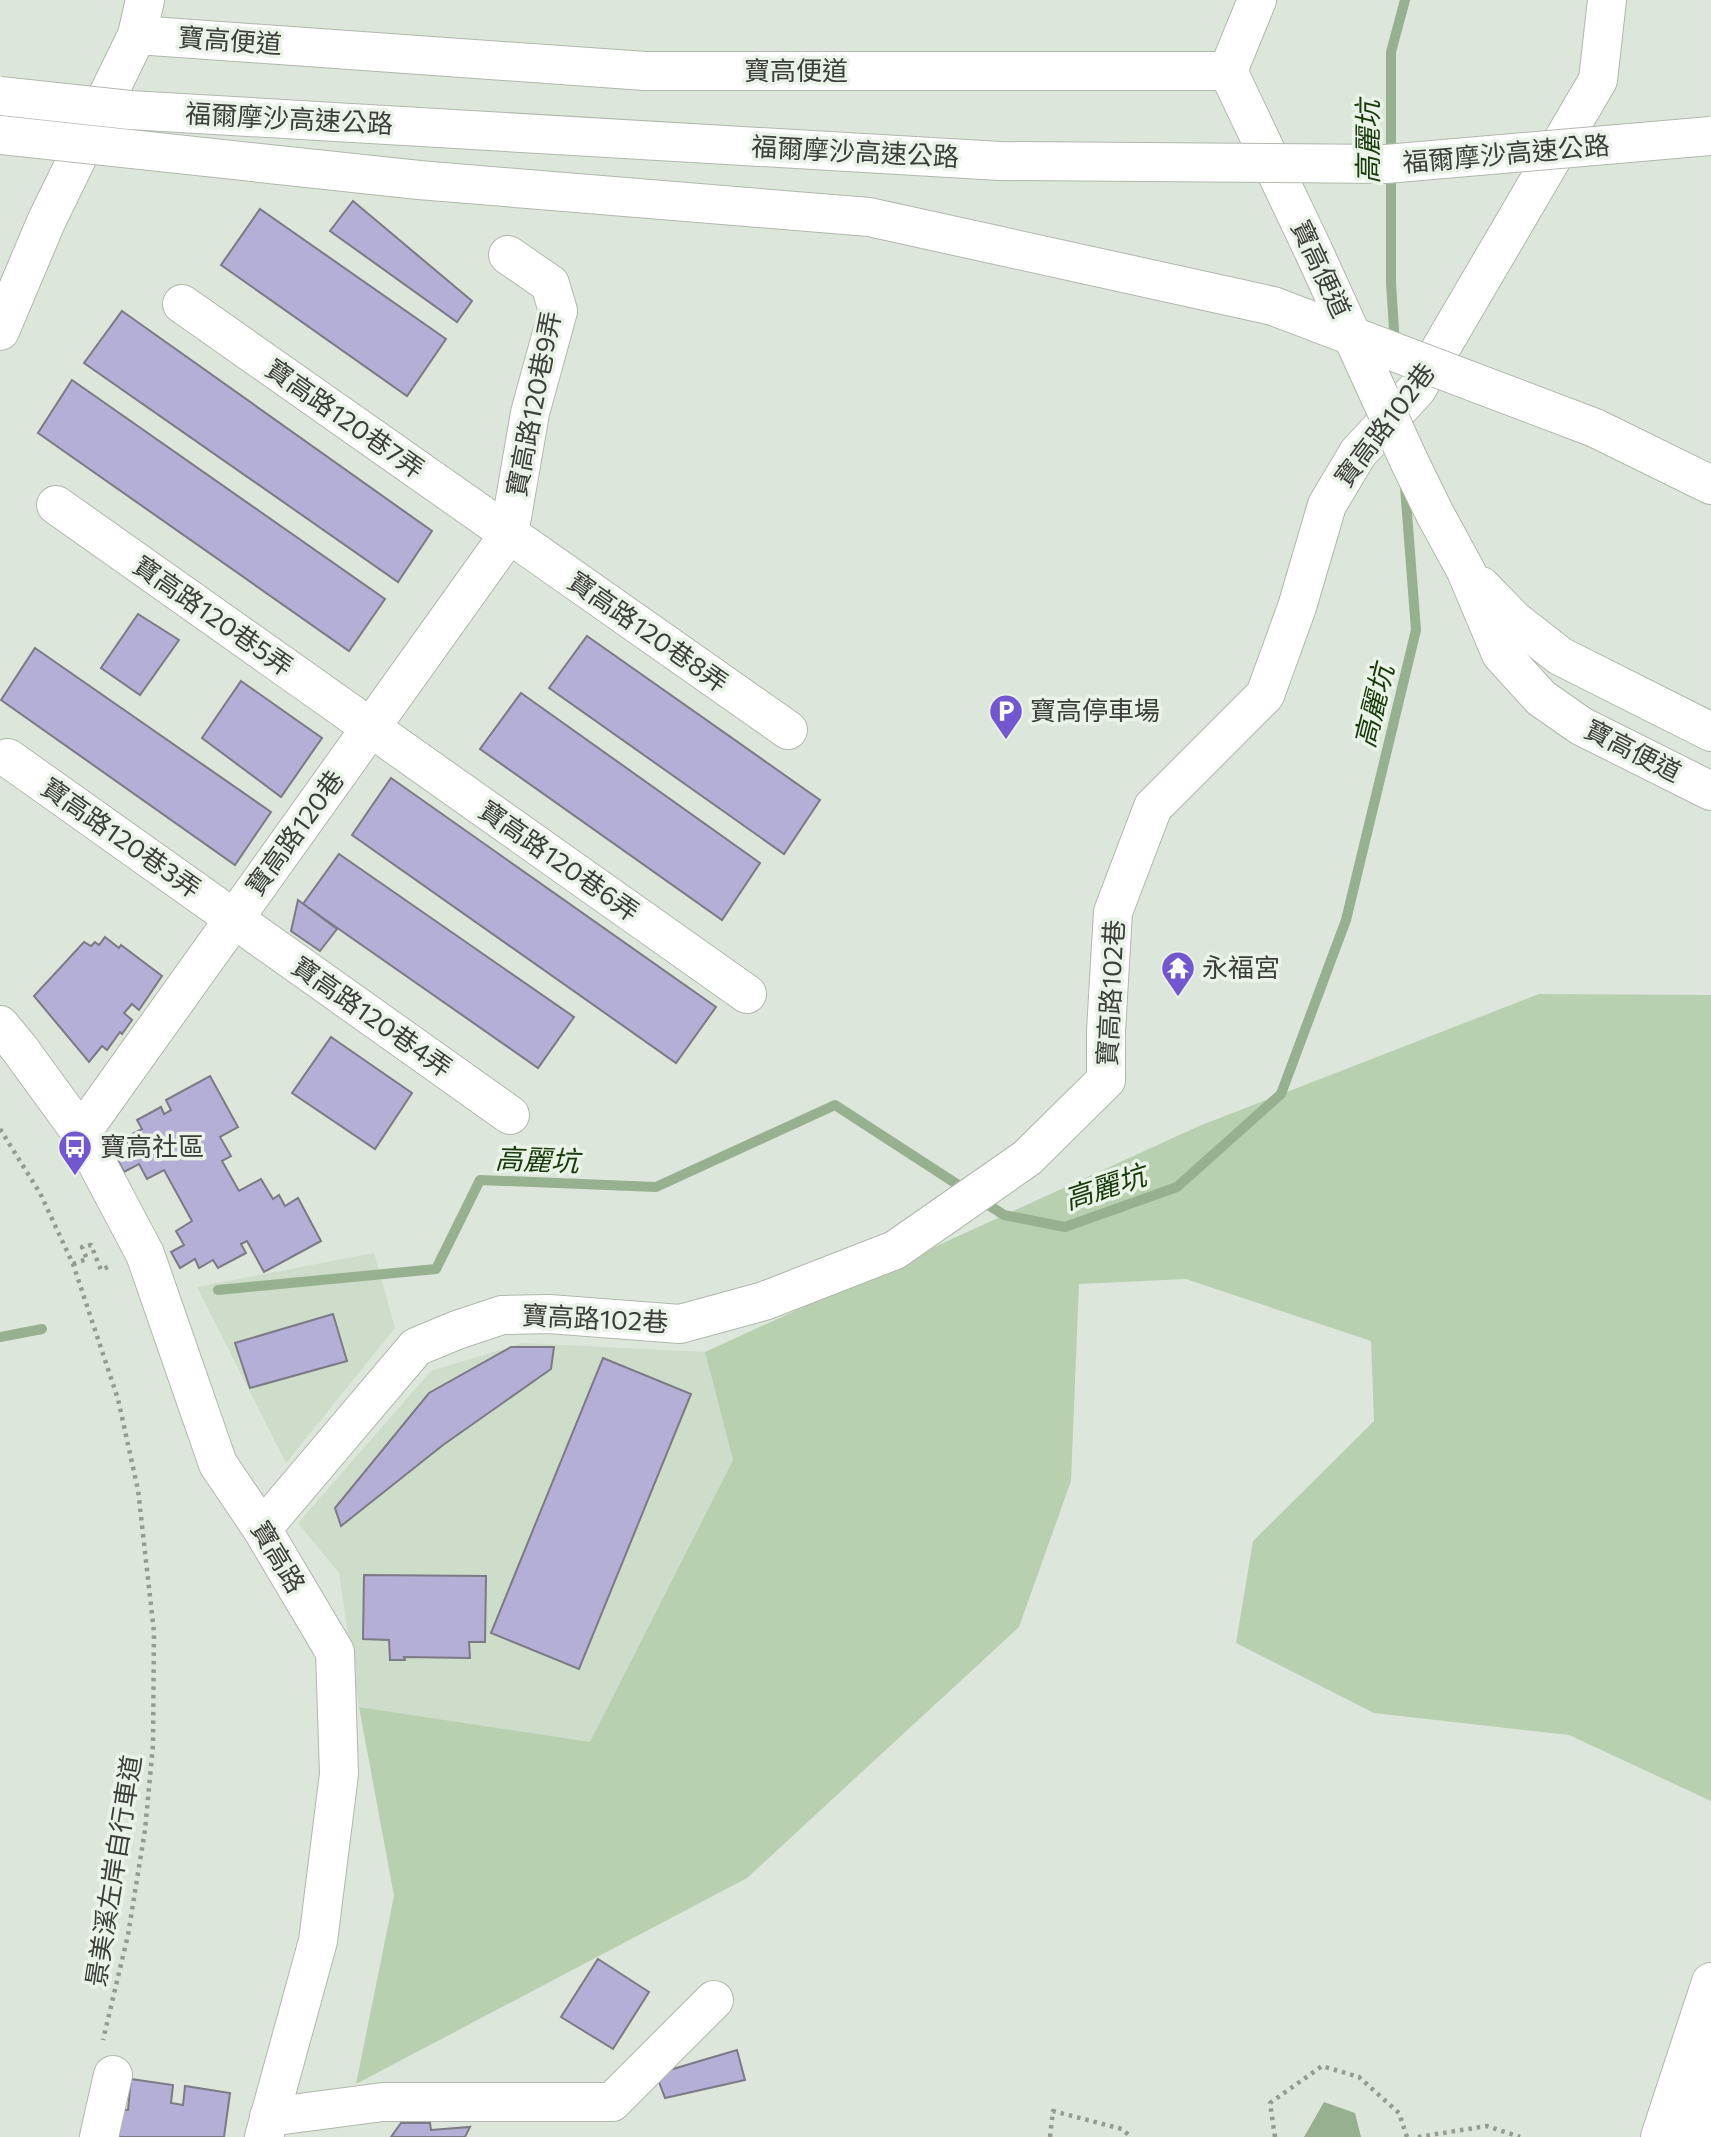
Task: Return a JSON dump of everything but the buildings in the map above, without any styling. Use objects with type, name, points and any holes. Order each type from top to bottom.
[{"type":"main road","points":[[1228,71],[1257,0]]},
{"type":"main road","name":"寶高路102巷","points":[[262,1529],[416,1347],[502,1315],[549,1314],[680,1324],[764,1301],[895,1250],[1027,1158],[1106,1080],[1113,912],[1153,807],[1265,695],[1297,607],[1327,505],[1358,453],[1417,389],[1598,80],[1607,0]]},
{"type":"main road","name":"寶高便道","points":[[0,331],[46,222],[141,17],[645,71],[1228,71],[1410,463],[1466,571],[1501,654],[1541,698],[1581,726],[1711,791]]},
{"type":"main road","name":"福爾摩沙高速公路","points":[[0,96],[130,110],[1000,161],[1386,164],[1711,136]]},
{"type":"main road","points":[[0,135],[419,180],[869,217],[1273,306],[1595,428],[1711,485]]},
{"type":"main road","name":"寶高路120巷9弄","points":[[508,255],[550,284],[558,311],[530,413],[509,534]]},
{"type":"main road","name":"寶高路120巷7弄","points":[[182,304],[509,534]]},
{"type":"main road","name":"寶高路120巷5弄","points":[[56,505],[371,727]]},
{"type":"main road","name":"寶高路120巷","points":[[81,1133],[509,534]]},
{"type":"main road","name":"寶高路120巷8弄","points":[[509,534],[788,730]]},
{"type":"main road","name":"寶高便道","points":[[1466,571],[1514,620],[1560,656],[1711,732]]},
{"type":"main road","name":"寶高路120巷6弄","points":[[371,727],[747,994]]},
{"type":"main road","name":"寶高路120巷3弄","points":[[8,758],[234,919]]},
{"type":"main road","name":"寶高路120巷4弄","points":[[234,919],[510,1115]]},
{"type":"main road","name":"寶高路","points":[[0,1025],[81,1133],[145,1254],[218,1464],[262,1529],[335,1652],[339,1774],[318,1941],[266,2127]]},
{"type":"main road","points":[[1660,2137],[1711,1982]]},
{"type":"main road","points":[[266,2127],[383,2102],[612,2102],[714,2000]]},
{"type":"main road","points":[[99,2137],[108,2058]]},
{"type":"main road","points":[[1692,2137],[1711,2060]]},
{"type":"path","name":"景美溪左岸自行車道","points":[[0,1129],[40,1193],[73,1264],[118,1399],[138,1490],[154,1632],[153,1745],[145,1830],[108,2058]]},
{"type":"path","points":[[73,1264],[87,1259],[82,1247]]},
{"type":"path","points":[[1275,2137],[1270,2102],[1322,2066],[1359,2077],[1399,2113],[1407,2137]]},
{"type":"path","points":[[1050,2137],[1053,2111],[1122,2129],[1131,2137]]},
{"type":"path","points":[[1418,2137],[1487,2126],[1520,2137]]},
{"type":"shaded area","points":[[1539,994],[1711,995],[1711,1801],[1569,1735],[1374,1713],[1236,1643],[1253,1541],[1374,1421],[1371,1341],[1186,1279],[1079,1284],[1071,1481],[1019,1627],[747,1878],[356,2084],[394,1896],[359,1707],[590,1742],[733,1460],[705,1352],[1199,1126]]},
{"type":"shaded area","points":[[374,1253],[395,1328],[286,1463],[197,1287]]},
{"type":"shaded area","points":[[523,1343],[705,1352],[733,1460],[590,1743],[359,1707],[339,1573],[298,1523],[431,1371]]},
{"type":"shaded area","points":[[1324,2102],[1355,2113],[1361,2137],[1304,2137]]},
{"type":"waterway","name":"高麗坑","points":[[1395,345],[1391,283],[1391,52],[1405,0]]},
{"type":"waterway","name":"高麗坑","points":[[979,1199],[1004,1215],[1065,1227],[1177,1187],[1281,1094],[1346,920],[1416,630],[1405,487]]},
{"type":"waterway","name":"高麗坑","points":[[218,1290],[436,1269],[480,1180],[656,1187],[835,1105],[966,1190]]},
{"type":"waterway","name":"高麗坑","points":[[0,1337],[42,1329]]},
{"type":"place","name":"寶高停車場","points":[[1006,741]]},
{"type":"place","name":"永福宮","points":[[1178,998]]},
{"type":"place","name":"寶高社區","points":[[75,1177]]}]
